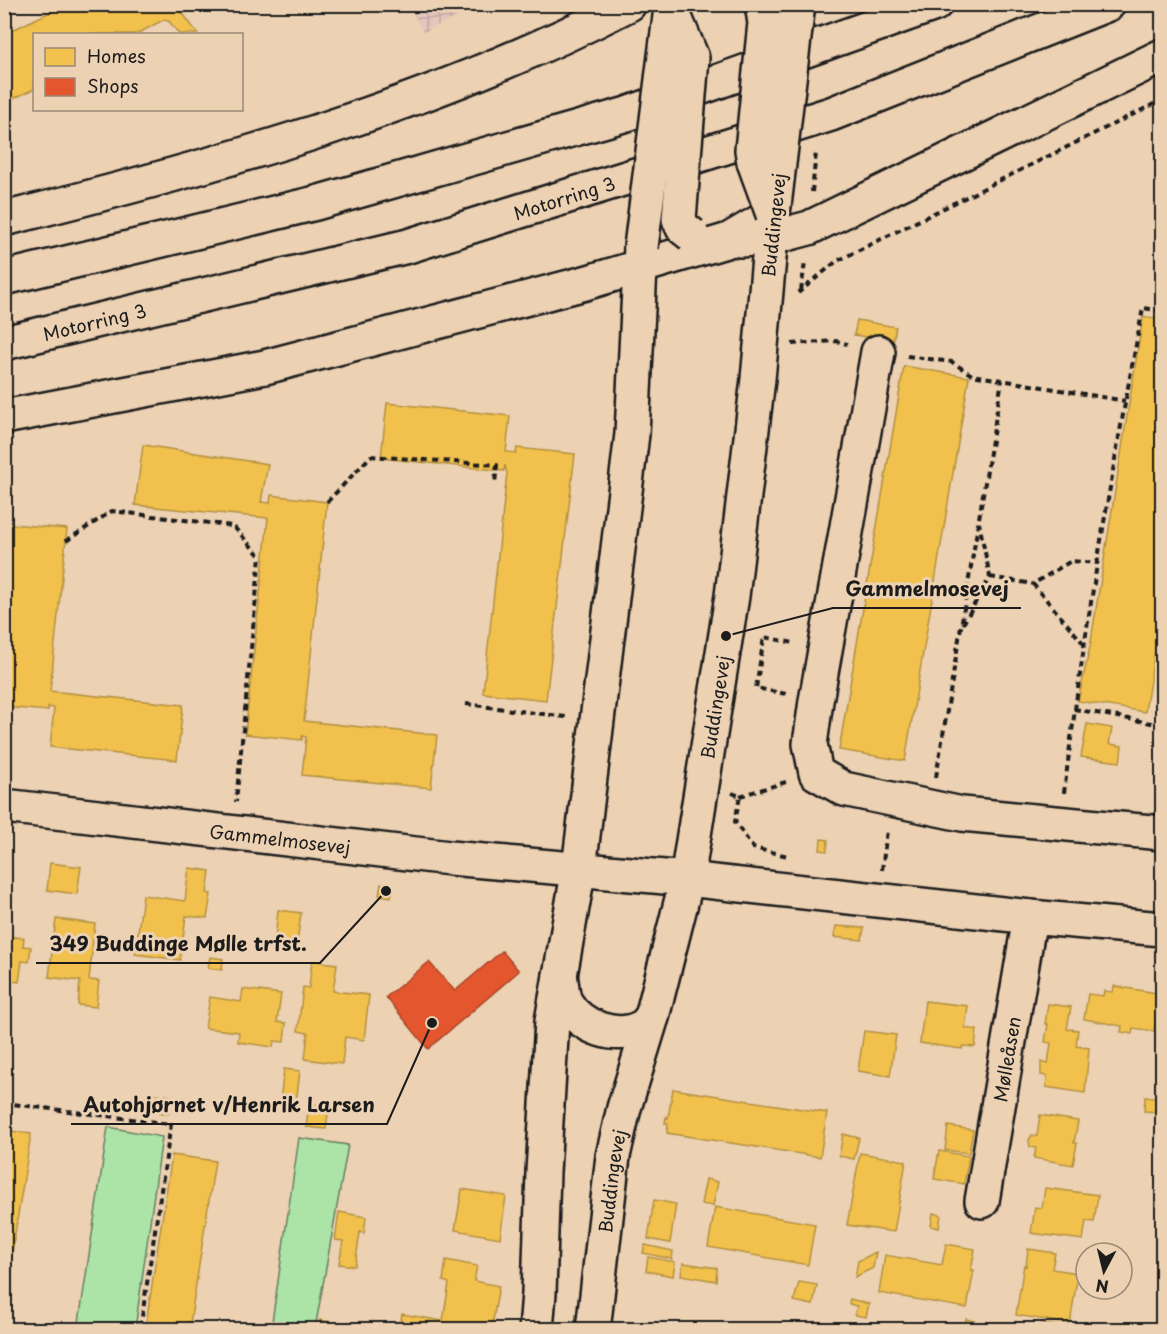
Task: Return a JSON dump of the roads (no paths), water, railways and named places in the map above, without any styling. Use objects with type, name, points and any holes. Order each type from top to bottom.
[{"type":"main road","points":[[4,219],[126,189],[360,118],[522,56],[629,4]]},
{"type":"main road","points":[[762,4],[765,23],[752,150],[772,226]]},
{"type":"main road","name":"Buddingevej","points":[[593,1329],[613,1156],[624,1108],[652,1017],[687,879],[732,596],[798,4]]},
{"type":"main road","points":[[4,278],[316,203],[627,114],[935,4]]},
{"type":"main road","name":"Motorring 3","points":[[4,343],[408,246],[831,114],[1108,4]]},
{"type":"main road","points":[[536,1329],[552,1021],[579,868],[632,434],[640,257],[671,8],[692,58],[679,219],[683,228],[692,235],[729,240]]},
{"type":"main road","points":[[4,417],[265,367],[585,283],[640,257],[729,240],[772,226],[809,228],[1162,56]]},
{"type":"main road","points":[[878,352],[816,701],[810,744],[816,773],[844,789],[962,814],[1162,833]]},
{"type":"main road","name":"Gammelmosevej","points":[[4,806],[450,858],[579,868],[1030,917],[1162,929]]},
{"type":"main road","name":"Mølleåsen","points":[[982,1201],[1030,917]]},
{"type":"main road","points":[[560,975],[566,1003],[580,1019],[592,1027],[613,1032],[629,1032],[642,1027],[652,1017]]},
{"type":"place","name":"Gammelmosevej","points":[[726,636]]},
{"type":"place","name":"349 Buddinge Mølle trfst.","points":[[386,891]]},
{"type":"place","name":"Autohjørnet v/Henrik Larsen","points":[[432,1023]]}]
